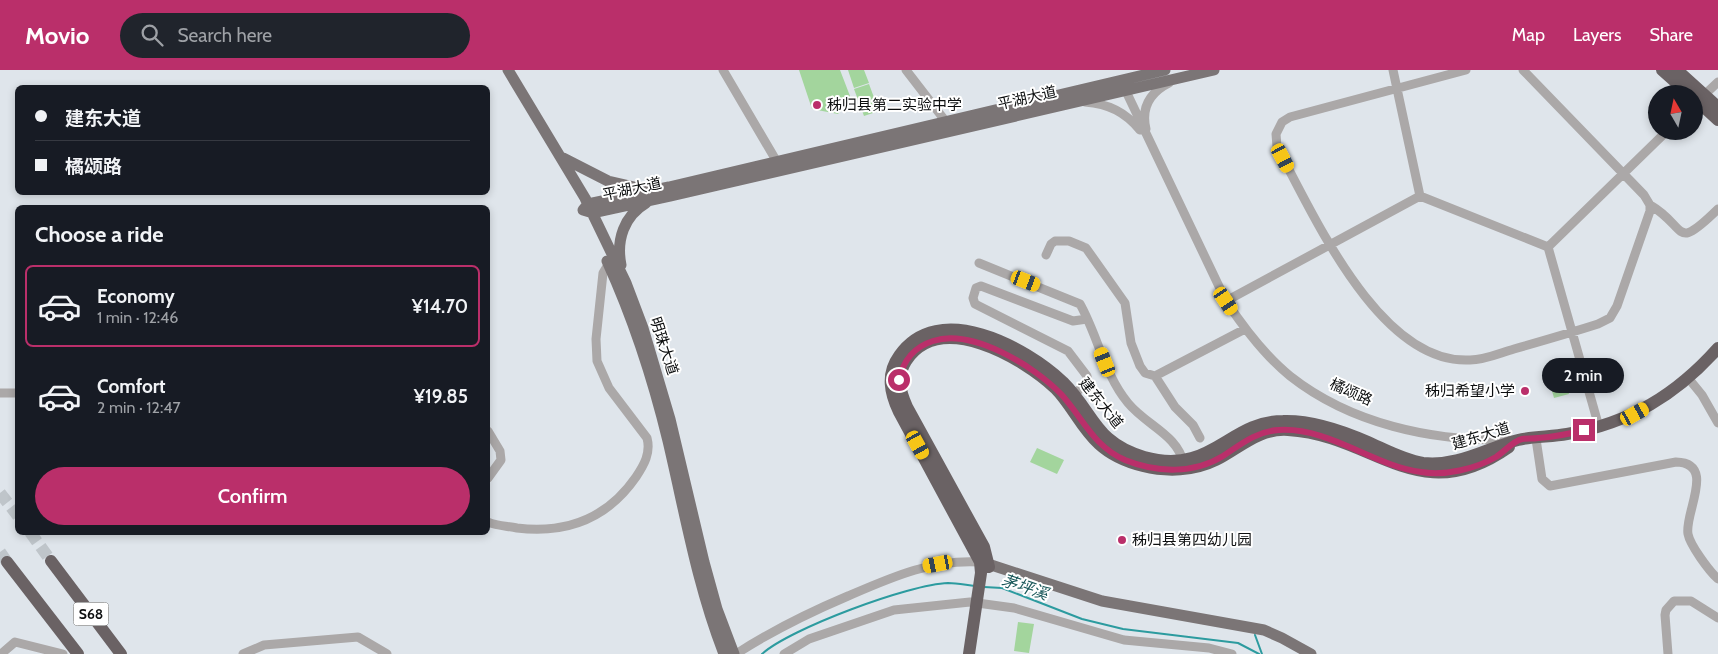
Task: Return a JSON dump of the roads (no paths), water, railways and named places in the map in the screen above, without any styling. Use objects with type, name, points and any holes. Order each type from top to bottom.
[{"type":"highway","points":[[1662,70],[1680,85]]},
{"type":"highway","points":[[1677,70],[1687,85]]},
{"type":"highway","points":[[1703,101],[1718,106]]},
{"type":"highway","points":[[1703,106],[1718,120]]},
{"type":"highway","name":"建东大道","points":[[977,654],[985,568],[984,546],[907,407],[900,390],[901,371],[910,355],[925,344],[942,339],[968,339],[986,344],[1031,370],[1070,398],[1092,437],[1116,456],[1154,468],[1215,460],[1254,436],[1282,430],[1301,432],[1343,443],[1396,466],[1423,472],[1452,471],[1481,463],[1495,457],[1521,439]]},
{"type":"highway","name":"橘颂路","points":[[1521,439],[1536,439],[1600,427],[1635,414],[1664,398],[1689,379],[1718,348]]},
{"type":"highway","name":"建东大道","points":[[1184,464],[1210,453],[1251,428],[1281,421],[1303,423],[1346,434],[1411,460],[1437,463],[1464,459],[1521,439]]},
{"type":"highway","name":"S68","points":[[51,561],[121,654]]},
{"type":"highway","name":"S68","points":[[8,562],[78,654]]},
{"type":"highway","name":"建东大道","points":[[969,654],[981,599]]},
{"type":"main road","name":"明珠大道","points":[[499,70],[588,209],[651,380],[688,516],[718,609],[735,654]]},
{"type":"main road","name":"明珠大道","points":[[508,70],[562,157],[626,283],[658,372],[701,588],[724,654]]},
{"type":"main road","name":"平湖大道","points":[[950,126],[1077,102],[1165,70]]},
{"type":"main road","name":"平湖大道","points":[[588,209],[1123,85],[1184,77],[1214,70]]},
{"type":"main road","points":[[562,157],[602,178],[620,185],[640,189],[670,191]]},
{"type":"main road","points":[[626,283],[620,254],[620,239],[625,225],[633,214],[644,205],[670,191]]},
{"type":"main road","points":[[985,568],[1102,602],[1264,630],[1311,654]]},
{"type":"street","points":[[723,70],[780,166]]},
{"type":"street","points":[[906,70],[950,126]]},
{"type":"street","points":[[1393,70],[1420,196]]},
{"type":"street","points":[[1466,70],[1290,117],[1279,126],[1275,138],[1277,147],[1330,245],[1356,286],[1388,322],[1408,339],[1443,357],[1470,360],[1484,358],[1604,322],[1614,312],[1649,217],[1650,205]]},
{"type":"street","points":[[1523,70],[1644,195],[1650,205],[1657,209],[1679,231],[1685,233],[1693,232],[1718,209]]},
{"type":"street","points":[[1150,144],[1144,122],[1147,103],[1161,87],[1184,77]]},
{"type":"street","points":[[1703,94],[1718,82]]},
{"type":"street","name":"橘颂路","points":[[1123,85],[1226,301],[1245,329],[1289,375],[1316,394],[1345,409],[1409,430],[1466,439],[1521,439]]},
{"type":"street","points":[[1077,102],[1096,103],[1118,110],[1136,125],[1150,144]]},
{"type":"street","points":[[1548,247],[1658,140]]},
{"type":"street","points":[[1226,301],[1420,196]]},
{"type":"street","points":[[1420,196],[1548,247]]},
{"type":"street","points":[[1046,255],[1051,244],[1055,241],[1069,241],[1086,248],[1107,280],[1122,296],[1127,310],[1129,335],[1133,351],[1145,373],[1154,376],[1175,407],[1193,425],[1200,438]]},
{"type":"street","points":[[1548,247],[1600,427]]},
{"type":"street","points":[[490,522],[545,530],[564,528],[582,522],[598,513],[619,497],[632,483],[647,458],[649,448],[647,438],[609,388],[597,361],[596,339],[603,273],[608,263]]},
{"type":"street","points":[[979,263],[1080,304],[1105,362],[1123,396],[1138,414],[1176,445],[1184,464]]},
{"type":"street","points":[[1070,398],[1085,386],[1088,379],[1068,351],[975,304],[973,298],[976,288],[981,286],[1073,322],[1087,319]]},
{"type":"street","points":[[1154,376],[1245,329]]},
{"type":"street","points":[[1689,379],[1702,395],[1718,423]]},
{"type":"street","points":[[0,393],[15,394]]},
{"type":"street","points":[[490,434],[500,451],[502,460],[490,475]]},
{"type":"street","points":[[1464,459],[1470,455],[1472,450],[1471,443],[1466,439]]},
{"type":"street","points":[[1536,439],[1542,478],[1550,486],[1676,462],[1690,466],[1696,474],[1697,482],[1688,534],[1691,542],[1718,579]]},
{"type":"street","points":[[735,654],[789,621],[895,576],[938,564],[985,568]]},
{"type":"street","points":[[784,654],[809,639],[894,610],[981,599],[1124,640],[1209,648],[1232,654]]},
{"type":"street","points":[[1668,654],[1664,615],[1669,605],[1674,602],[1691,601],[1718,618]]},
{"type":"street","points":[[242,654],[264,645],[358,637],[387,654]]},
{"type":"street","points":[[1,654],[15,642],[63,654]]},
{"type":"waterway","name":"茅坪溪","points":[[762,654],[797,632],[880,599],[930,585],[948,583],[975,586]]},
{"type":"waterway","name":"茅坪溪","points":[[984,587],[1002,588],[1082,619],[1123,629],[1238,643],[1259,654]]},
{"type":"waterway","points":[[1255,635],[1262,654]]},
{"type":"tunnel","points":[[0,493],[15,512]]},
{"type":"tunnel","points":[[32,535],[51,561]]},
{"type":"tunnel","points":[[0,552],[7,562]]},
{"type":"place","name":"秭归县第二实验中学","points":[[817,105]]},
{"type":"place","name":"秭归希望小学","points":[[1525,391]]},
{"type":"place","name":"秭归县第四幼儿园","points":[[1122,540]]}]
